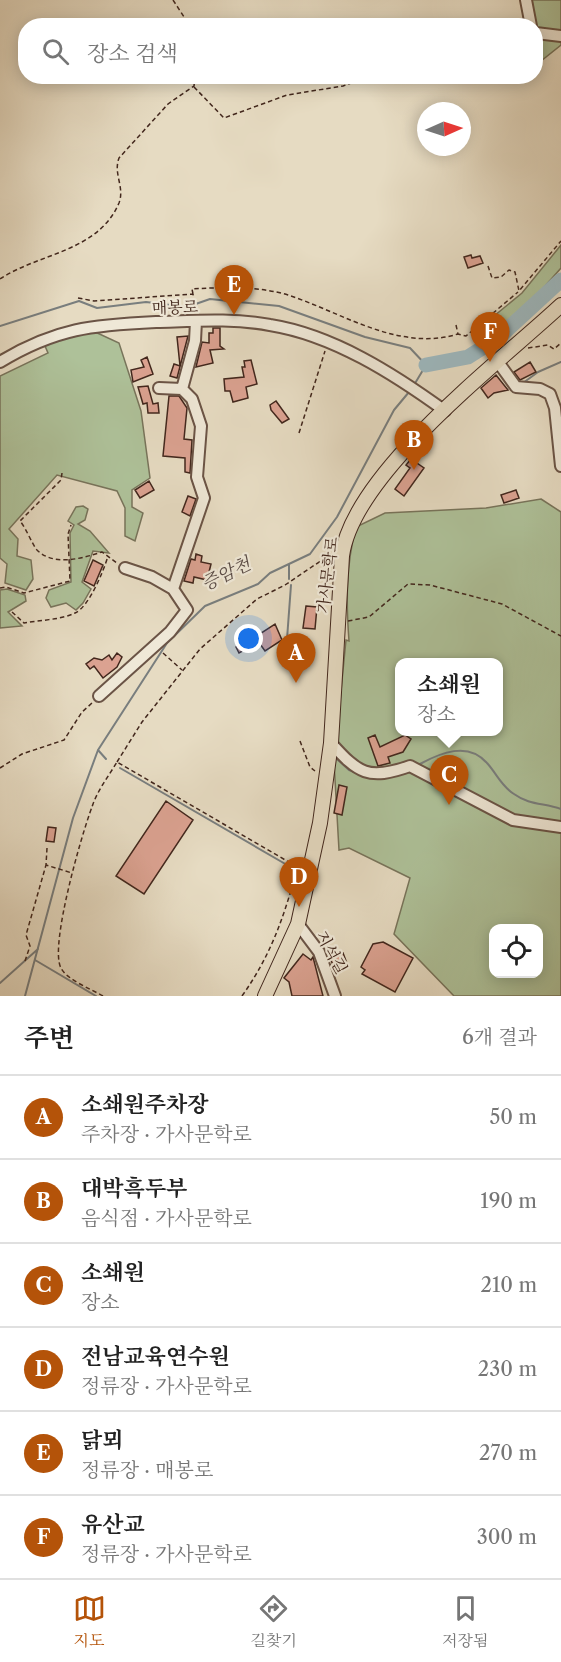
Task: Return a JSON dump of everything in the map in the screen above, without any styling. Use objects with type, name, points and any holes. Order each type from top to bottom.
[{"type":"main road","name":"가사문학로","points":[[265,996],[298,924],[304,870],[327,773],[344,545],[359,510],[385,472],[445,411],[561,305]]},
{"type":"street","points":[[526,0],[529,18]]},
{"type":"street","points":[[543,34],[561,36]]},
{"type":"street","points":[[182,389],[193,352],[196,318]]},
{"type":"street","name":"매봉로","points":[[0,362],[39,340],[81,328],[196,318],[272,325],[328,342],[397,379],[445,411]]},
{"type":"street","points":[[498,362],[516,387],[540,389],[550,394],[555,408],[561,466]]},
{"type":"street","points":[[159,388],[182,389],[192,399],[201,426],[197,477],[204,498],[173,589]]},
{"type":"street","points":[[99,696],[170,632],[187,610],[173,589],[153,577],[125,568]]},
{"type":"street","points":[[331,742],[353,767],[365,772],[397,770],[410,766],[513,820],[561,827]]},
{"type":"street","name":"지석길","points":[[298,924],[319,952],[336,996]]},
{"type":"path","points":[[173,0],[185,18]]},
{"type":"path","points":[[0,279],[14,269],[74,247],[102,226],[120,200],[121,189],[115,168],[119,158],[168,104],[194,86],[224,118],[288,95],[348,84]]},
{"type":"path","points":[[196,318],[192,288],[259,290],[286,295],[400,338],[440,340],[458,334],[466,336],[519,291],[561,241]]},
{"type":"path","points":[[488,266],[492,278],[501,277],[509,270],[515,272],[519,291]]},
{"type":"path","points":[[78,298],[94,301],[193,295]]},
{"type":"path","points":[[456,325],[458,334]]},
{"type":"path","points":[[299,434],[328,342]]},
{"type":"path","points":[[516,347],[548,345],[554,348],[561,343]]},
{"type":"path","points":[[62,472],[61,480],[20,521],[37,549],[55,558],[71,560],[102,552],[125,568]]},
{"type":"path","points":[[0,588],[6,587],[24,593],[70,581],[71,560],[68,534],[70,525]]},
{"type":"path","points":[[103,996],[63,972],[59,964],[64,911],[72,873],[92,805],[142,722],[200,649],[257,599],[285,585],[344,545]]},
{"type":"path","points":[[12,612],[24,623],[75,613],[84,606],[104,569],[108,555]]},
{"type":"path","points":[[338,623],[369,617],[408,584],[430,585],[502,604],[561,636]]},
{"type":"path","points":[[159,648],[183,670]]},
{"type":"path","points":[[0,768],[22,754],[64,740],[82,712],[99,696]]},
{"type":"path","points":[[300,741],[310,767],[316,772],[327,773]]},
{"type":"path","points":[[117,762],[304,870],[284,920],[242,996]]},
{"type":"path","points":[[25,961],[30,946],[26,935],[46,865],[47,848]]},
{"type":"path","points":[[46,865],[72,873]]},
{"type":"green space","points":[[528,0],[561,0],[561,34],[543,33],[543,18],[532,18]]},
{"type":"green space","points":[[543,36],[561,39],[561,45],[543,59]]},
{"type":"green space","points":[[561,245],[561,268],[515,320],[485,332],[488,321],[522,293]]},
{"type":"green space","points":[[93,331],[119,343],[141,411],[150,478],[132,490],[132,507],[143,513],[135,541],[125,536],[125,508],[117,491],[57,475],[9,529],[18,539],[17,556],[31,560],[33,579],[26,590],[5,583],[7,564],[0,558],[0,376],[48,353],[45,346],[57,339]]},
{"type":"green space","points":[[541,499],[561,512],[561,996],[454,996],[394,934],[410,878],[349,848],[339,850],[334,762],[346,640],[349,641],[348,584],[350,555],[356,527],[385,513],[486,508]]},
{"type":"green space","points":[[83,506],[88,509],[85,520],[78,524],[90,531],[109,553],[93,551],[82,582],[91,589],[76,610],[66,603],[51,607],[46,598],[49,590],[71,582],[70,533],[74,525],[68,521],[76,507]]},
{"type":"green space","points":[[7,589],[25,595],[26,601],[8,612],[22,626],[0,628],[0,590]]},
{"type":"building","points":[[471,255],[472,258],[480,256],[483,263],[468,268],[464,257]]},
{"type":"building","points":[[213,328],[220,328],[220,346],[224,349],[210,350],[213,363],[196,367],[202,342],[209,343],[209,333],[213,333]]},
{"type":"building","points":[[188,336],[177,378],[170,376],[174,364],[180,366],[177,337]]},
{"type":"building","points":[[147,357],[153,374],[133,382],[131,370],[144,367],[141,360]]},
{"type":"building","points":[[251,360],[257,384],[246,387],[248,398],[233,402],[230,391],[225,391],[224,379],[244,377],[242,367],[245,367],[244,361]]},
{"type":"building","points":[[530,362],[536,372],[520,380],[514,372]]},
{"type":"building","points":[[496,375],[508,390],[494,393],[488,398],[481,388]]},
{"type":"building","points":[[148,386],[153,404],[158,403],[159,413],[148,413],[147,403],[143,404],[138,387]]},
{"type":"building","points":[[169,396],[179,396],[187,408],[184,439],[192,440],[190,473],[185,472],[185,458],[163,456]]},
{"type":"building","points":[[276,401],[289,419],[282,423],[271,410],[270,405]]},
{"type":"building","points":[[411,459],[424,468],[404,496],[395,489],[410,468],[406,465]]},
{"type":"building","points":[[149,481],[154,490],[140,498],[135,490]]},
{"type":"building","points":[[516,490],[519,498],[504,503],[501,495]]},
{"type":"building","points":[[188,496],[196,499],[190,516],[182,512]]},
{"type":"building","points":[[196,554],[202,556],[201,562],[211,564],[207,580],[194,577],[193,583],[184,581],[191,559],[195,560]]},
{"type":"building","points":[[93,560],[103,565],[94,586],[84,581]]},
{"type":"building","points":[[306,606],[317,607],[315,629],[303,628]]},
{"type":"building","points":[[275,624],[282,640],[265,651],[255,637]]},
{"type":"building","points":[[250,638],[255,644],[239,653],[236,647]]},
{"type":"building","points":[[117,653],[122,657],[117,667],[103,678],[94,666],[90,669],[86,664],[94,658],[102,660],[109,655],[112,660]]},
{"type":"building","points":[[375,735],[380,747],[403,736],[411,739],[403,752],[388,757],[390,763],[378,766],[368,738]]},
{"type":"building","points":[[339,785],[347,787],[342,815],[334,813]]},
{"type":"building","points":[[166,801],[193,820],[144,894],[116,876]]},
{"type":"building","points":[[48,827],[56,828],[54,842],[46,841]]},
{"type":"building","points":[[383,942],[413,958],[395,992],[362,974],[365,970],[361,967],[373,944]]},
{"type":"building","points":[[331,950],[333,957],[343,953],[348,966],[336,971],[327,952]]},
{"type":"building","points":[[303,954],[311,960],[313,957],[323,996],[292,996],[289,982],[284,978]]},
{"type":"waterway","name":"증암천","points":[[426,365],[468,357],[498,338],[561,280]]},
{"type":"waterway","points":[[0,326],[79,301],[97,308],[146,302],[187,307],[210,299],[279,306],[365,337],[410,348],[426,365],[414,385]]},
{"type":"waterway","points":[[482,348],[489,357]]},
{"type":"waterway","points":[[523,383],[538,372],[561,362]]},
{"type":"waterway","name":"증암천","points":[[25,996],[73,818],[98,750],[167,643],[205,606],[258,584],[270,573],[310,554],[337,517],[394,410],[409,392]]},
{"type":"waterway","points":[[289,564],[289,579]]},
{"type":"waterway","points":[[287,639],[291,585]]},
{"type":"waterway","points":[[98,750],[106,759]]},
{"type":"waterway","points":[[420,764],[445,753],[471,752],[487,763],[502,784],[520,798],[561,809]]},
{"type":"waterway","points":[[337,759],[349,770],[362,775]]},
{"type":"waterway","points":[[120,768],[294,869]]},
{"type":"waterway","points":[[0,983],[38,949]]},
{"type":"waterway","points":[[35,960],[96,996]]},
{"type":"place","name":"닭뫼","points":[[234,315]]},
{"type":"place","name":"유산교","points":[[490,362]]},
{"type":"place","name":"대박흑두부","points":[[414,470]]},
{"type":"place","name":"소쇄원주차장","points":[[296,683]]},
{"type":"place","name":"소쇄원","points":[[449,805]]},
{"type":"place","name":"전남교육연수원","points":[[299,907]]}]
